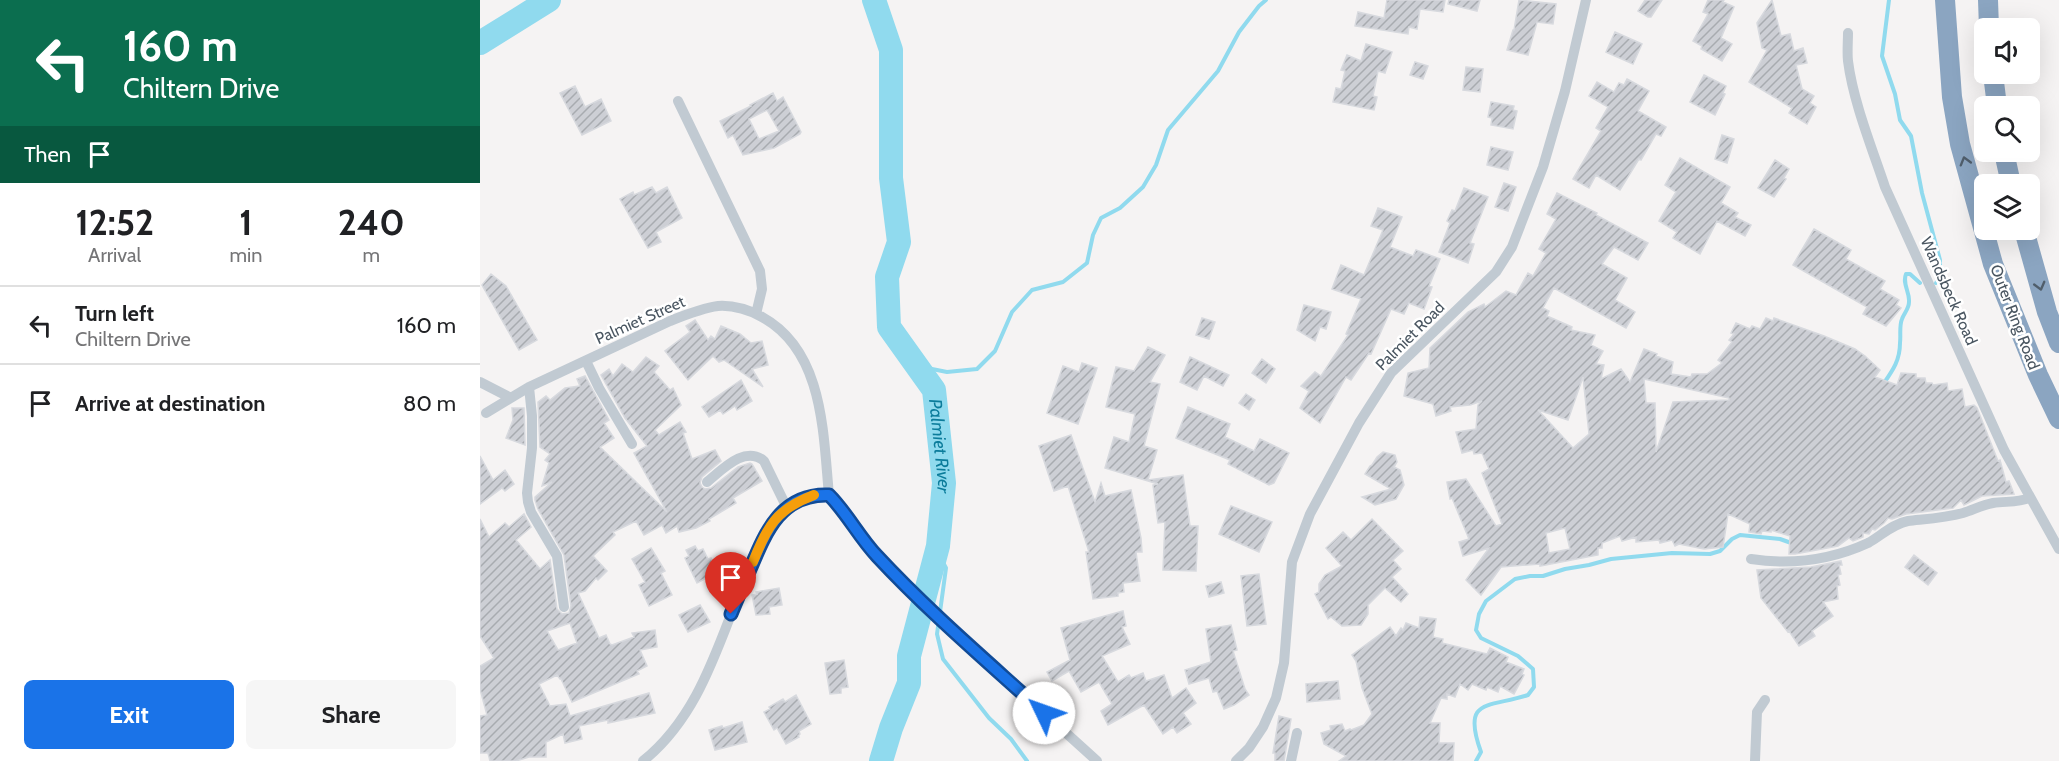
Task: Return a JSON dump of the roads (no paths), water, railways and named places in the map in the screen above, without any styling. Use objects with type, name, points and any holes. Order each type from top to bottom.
[{"type":"highway","name":"Outer Ring Road","points":[[1945,0],[1952,97],[1960,144],[1994,264],[2038,375],[2059,419]]},
{"type":"highway","points":[[1988,0],[1989,18]]},
{"type":"highway","name":"Outer Ring Road","points":[[2027,240],[2047,312],[2059,342]]},
{"type":"street","name":"Palmiet Road","points":[[1236,761],[1249,748],[1263,727],[1276,698],[1284,663],[1293,562],[1310,514],[1359,423],[1391,373],[1496,272],[1512,247],[1543,166],[1565,91],[1586,0]]},
{"type":"street","name":"Wandsbeck Road","points":[[1848,33],[1848,62],[1870,143],[1885,187],[2025,500],[2059,549]]},
{"type":"street","points":[[678,101],[760,271],[762,289],[756,314]]},
{"type":"street","name":"Palmiet Street","points":[[486,413],[529,387],[670,321],[718,306],[739,308],[776,325],[794,343],[807,363],[816,395],[829,495]]},
{"type":"street","points":[[586,361],[632,444]]},
{"type":"street","points":[[480,382],[511,398]]},
{"type":"street","points":[[529,387],[532,416],[528,502],[531,512],[557,556],[564,607]]},
{"type":"street","points":[[707,482],[738,459],[749,454],[757,455],[764,461],[787,508]]},
{"type":"street","points":[[643,761],[670,735],[700,690],[764,535],[787,508],[816,494],[829,495],[878,556],[957,634],[1097,761]]},
{"type":"street","points":[[1751,559],[1772,562],[1807,561],[1848,551],[1870,542],[1884,531],[1905,522],[1961,514],[1992,503],[2025,500]]},
{"type":"street","points":[[1755,761],[1757,712],[1765,700]]},
{"type":"street","points":[[1292,761],[1298,733]]},
{"type":"waterway","name":"Palmiet River","points":[[480,43],[549,0]]},
{"type":"waterway","name":"Palmiet River","points":[[874,0],[891,50],[891,178],[899,242],[887,277],[889,327],[934,390],[944,483],[938,546],[909,656],[909,683],[881,761]]},
{"type":"waterway","points":[[917,366],[947,372],[977,369],[995,351],[1012,312],[1032,290],[1063,282],[1087,263],[1093,235],[1101,218],[1120,208],[1143,187],[1156,165],[1168,130],[1218,71],[1239,32],[1266,0]]},
{"type":"waterway","points":[[1889,0],[1882,56],[1895,94],[1900,120],[1911,136],[1922,193],[1940,260],[1940,277],[1936,283]]},
{"type":"waterway","points":[[1884,383],[1899,355],[1901,322],[1909,304],[1906,274],[1910,274],[1920,283]]},
{"type":"waterway","points":[[1476,761],[1481,752],[1474,722],[1477,713],[1491,704],[1528,695],[1534,687],[1533,669],[1518,656],[1481,638],[1476,630],[1479,614],[1486,601],[1515,579],[1543,576],[1611,559],[1672,553],[1710,554],[1720,551],[1732,539],[1740,535],[1780,539],[1794,544]]},
{"type":"waterway","points":[[937,551],[946,568],[937,634],[943,659],[989,718],[1011,739],[1027,761]]}]
